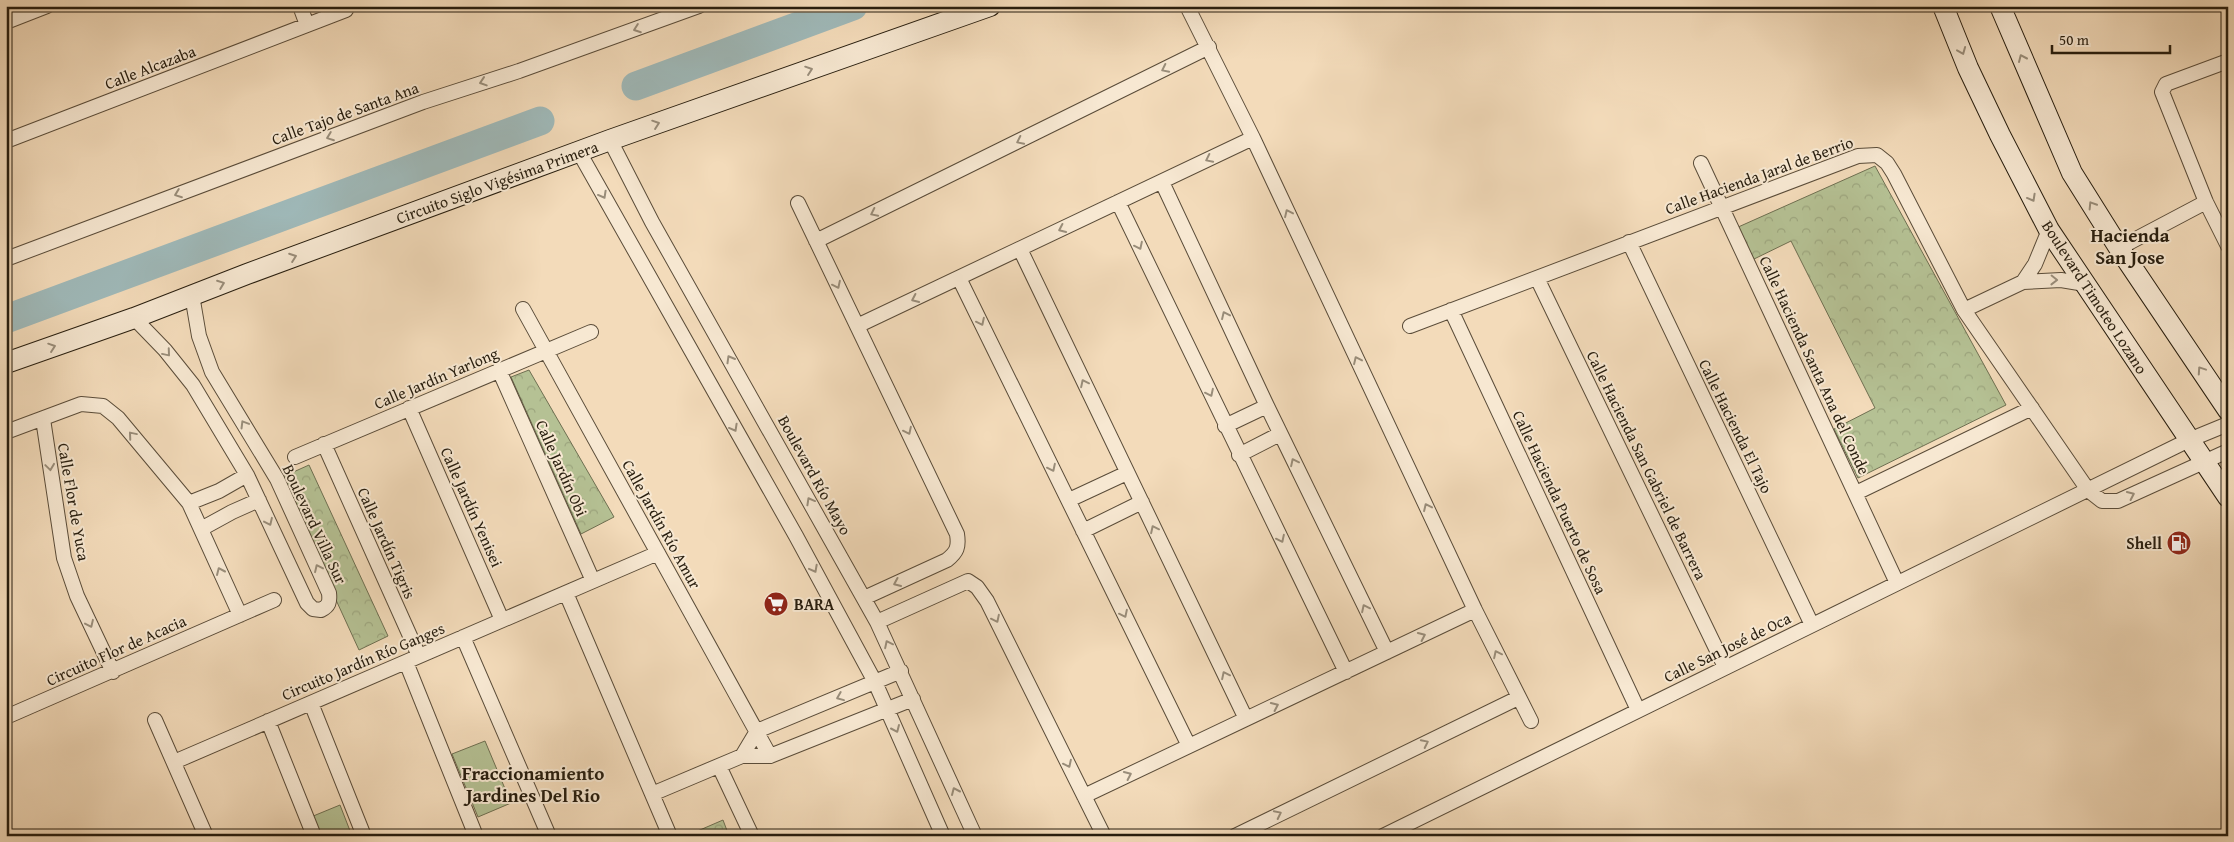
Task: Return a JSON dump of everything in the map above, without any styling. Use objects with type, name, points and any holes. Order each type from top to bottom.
[{"type":"main road","name":"Circuito Siglo Vigésima Primera","points":[[6,363],[134,318],[610,140],[990,6]]},
{"type":"main road","name":"Boulevard Timoteo Lozano","points":[[1943,6],[1968,68],[2049,230],[2228,497]]},
{"type":"main road","points":[[2000,6],[2072,172],[2119,248],[2228,410]]},
{"type":"street","points":[[6,22],[47,6]]},
{"type":"street","points":[[300,6],[307,25]]},
{"type":"street","name":"Calle Tajo de Santa Ana","points":[[6,259],[423,102],[699,6]]},
{"type":"street","points":[[1188,6],[1253,138],[1475,610],[1531,721]]},
{"type":"street","name":"Calle Alcazaba","points":[[6,141],[346,10]]},
{"type":"street","points":[[816,241],[1209,47]]},
{"type":"street","points":[[2228,61],[2166,84],[2162,92],[2206,202],[2228,246]]},
{"type":"street","points":[[858,326],[1253,138]]},
{"type":"street","name":"Boulevard Río Mayo","points":[[610,140],[652,222],[877,622],[975,836]]},
{"type":"street","points":[[579,152],[796,536],[874,682],[888,709],[943,836]]},
{"type":"street","name":"Calle Hacienda Jaral de Berrio","points":[[1410,326],[1721,206],[1858,156],[1877,155],[1887,162],[1894,174],[1964,310],[2088,490]]},
{"type":"street","name":"Calle Hacienda Santa Ana del Conde","points":[[1701,163],[1897,583]]},
{"type":"street","points":[[1162,182],[1280,434],[1387,652]]},
{"type":"street","points":[[1118,202],[1346,672]]},
{"type":"street","points":[[2119,248],[2206,202]]},
{"type":"street","points":[[798,203],[957,534],[959,545],[955,553],[947,560],[864,598]]},
{"type":"street","points":[[2023,282],[2035,264],[2049,230]]},
{"type":"street","name":"Calle Hacienda El Tajo","points":[[1629,242],[1812,624]]},
{"type":"street","points":[[1020,250],[1246,719]]},
{"type":"street","points":[[959,278],[1189,746]]},
{"type":"street","name":"Calle Hacienda San Gabriel de Barrera","points":[[1537,278],[1725,667]]},
{"type":"street","points":[[1964,310],[2023,282],[2061,280],[2085,284]]},
{"type":"street","name":"Boulevard Villa Sur","points":[[134,318],[165,350],[193,385],[247,475],[307,603],[313,609],[321,610],[327,606],[330,600],[329,593],[277,479],[212,372],[199,336],[192,295]]},
{"type":"street","name":"Calle Jardín Río Amur","points":[[523,309],[758,731],[770,756]]},
{"type":"street","name":"Calle Hacienda Puerto de Sosa","points":[[1451,310],[1638,710]]},
{"type":"street","name":"Calle Jardín Yarlong","points":[[295,457],[591,332]]},
{"type":"street","name":"Calle Jardín Obi","points":[[499,370],[593,581]]},
{"type":"street","points":[[193,385],[212,372]]},
{"type":"street","points":[[6,432],[81,404],[102,406],[118,418],[189,503],[240,615]]},
{"type":"street","points":[[1225,426],[1267,406]]},
{"type":"street","name":"Calle Jardín Yenisei","points":[[409,408],[502,620]]},
{"type":"street","points":[[1856,493],[2032,408]]},
{"type":"street","name":"Calle Flor de Yuca","points":[[43,419],[64,558],[77,596],[113,672]]},
{"type":"street","name":"Calle San José de Oca","points":[[1383,836],[2189,440],[2228,424]]},
{"type":"street","points":[[1240,455],[1280,434]]},
{"type":"street","name":"Calle Jardín Tigris","points":[[324,444],[412,659],[476,836]]},
{"type":"street","points":[[2088,490],[2102,501],[2118,501],[2228,451]]},
{"type":"street","points":[[1068,500],[1127,473]]},
{"type":"street","points":[[189,503],[219,491],[247,475]]},
{"type":"street","points":[[201,529],[259,500]]},
{"type":"street","points":[[1083,531],[1142,502]]},
{"type":"street","name":"Circuito Jardín Río Ganges","points":[[174,762],[658,553]]},
{"type":"street","points":[[877,622],[968,581],[978,587],[987,601],[1104,836]]},
{"type":"street","points":[[566,593],[670,836]]},
{"type":"street","name":"Circuito Flor de Acacia","points":[[8,713],[113,672],[274,600]]},
{"type":"street","points":[[1084,796],[1475,610]]},
{"type":"street","points":[[463,637],[545,835]]},
{"type":"street","points":[[742,756],[758,731],[901,672]]},
{"type":"street","points":[[1235,836],[1518,698]]},
{"type":"street","points":[[652,794],[742,756],[770,756],[913,699]]},
{"type":"street","points":[[311,703],[364,836]]},
{"type":"street","points":[[156,720],[206,836]]},
{"type":"street","points":[[268,721],[314,836]]},
{"type":"street","points":[[719,766],[752,836]]},
{"type":"green space","points":[[1875,166],[2006,405],[1858,478],[1834,429],[1875,408],[1791,241],[1752,260],[1736,228]]},
{"type":"green space","points":[[529,370],[614,517],[581,534],[511,377]]},
{"type":"green space","points":[[309,465],[388,636],[359,650],[280,478]]},
{"type":"green space","points":[[485,741],[511,803],[478,817],[452,754]]},
{"type":"green space","points":[[340,805],[352,836],[313,836],[306,819]]},
{"type":"green space","points":[[723,820],[729,836],[686,836]]},
{"type":"waterway","points":[[636,86],[853,6]]},
{"type":"waterway","points":[[6,319],[540,121]]},
{"type":"place","name":"Shell","points":[[2179,543]]},
{"type":"place","name":"BARA","points":[[776,604]]},
{"type":"district","name":"Hacienda San Jose","points":[[2130,246]]},
{"type":"district","name":"Fraccionamiento Jardines Del Rio","points":[[533,784]]}]
